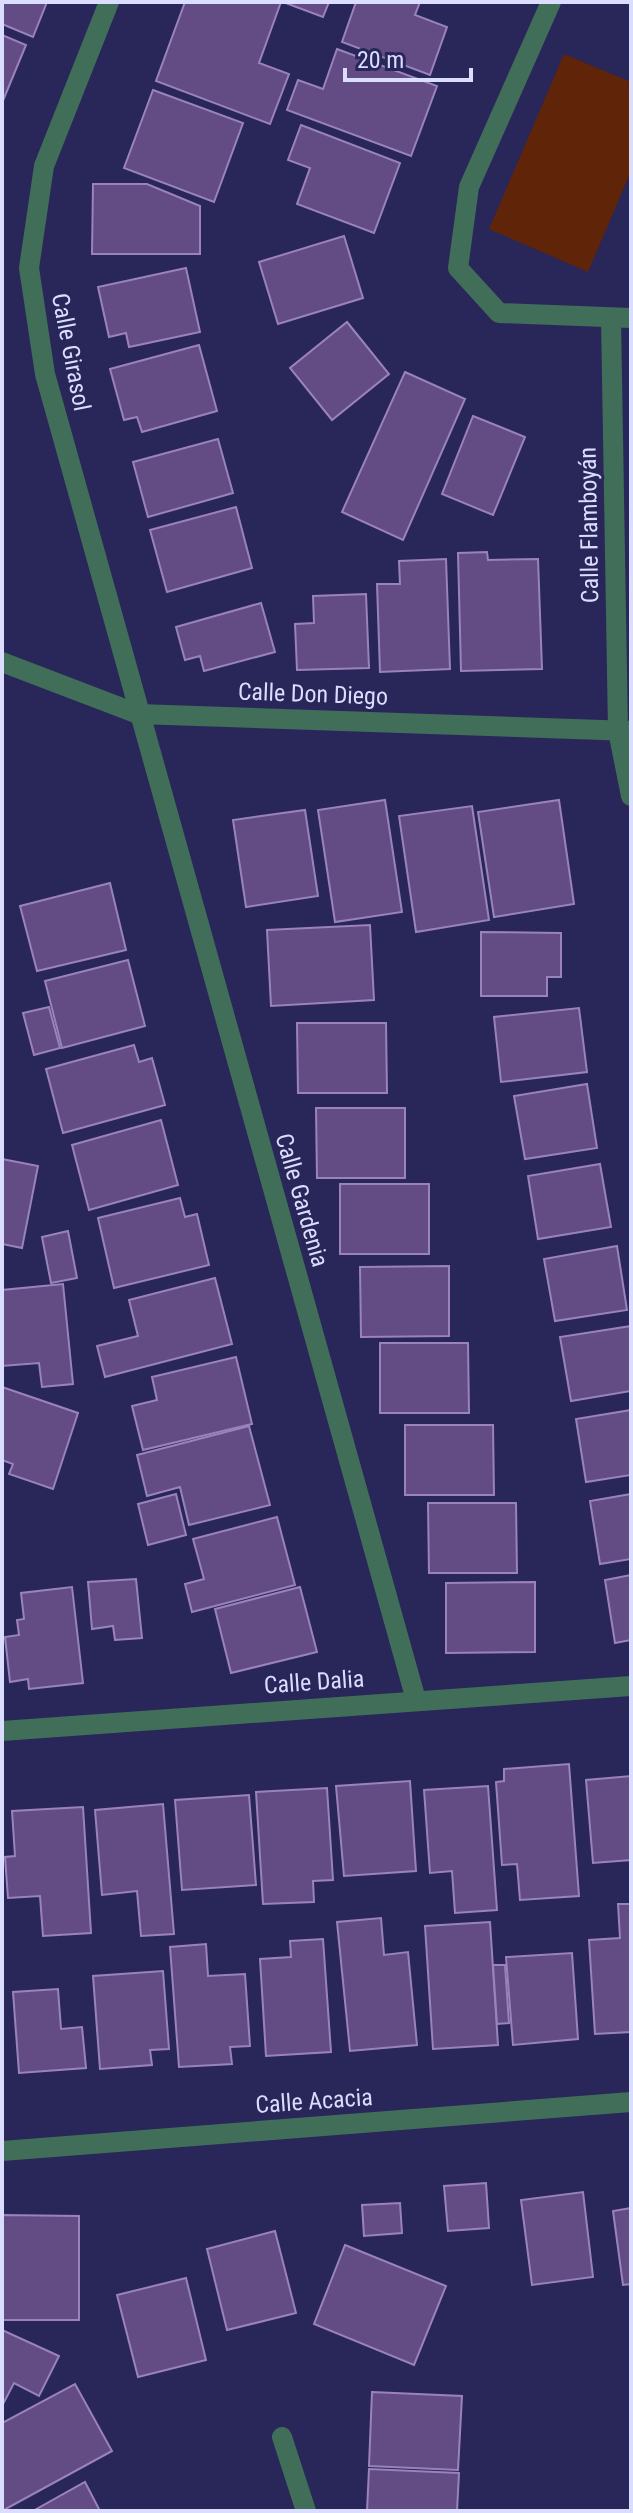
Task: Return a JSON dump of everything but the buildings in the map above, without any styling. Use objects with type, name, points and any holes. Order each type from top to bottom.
[{"type":"street","name":"Calle Girasol","points":[[109,2],[44,166],[29,268],[45,374],[138,714]]},
{"type":"street","name":"Calle Flamboyán","points":[[551,2],[469,187],[458,268],[499,313],[621,318],[625,731],[631,796]]},
{"type":"street","name":"Calle Don Diego","points":[[2,662],[138,714],[625,731]]},
{"type":"street","name":"Calle Gardenia","points":[[138,714],[416,1700]]},
{"type":"street","name":"Calle Dalia","points":[[2,1731],[631,1686]]},
{"type":"street","name":"Calle Acacia","points":[[2,2151],[631,2102]]},
{"type":"street","points":[[282,2437],[306,2511]]},
{"type":"shaded area","points":[[564,54],[631,82],[631,171],[588,272],[489,229]]}]
